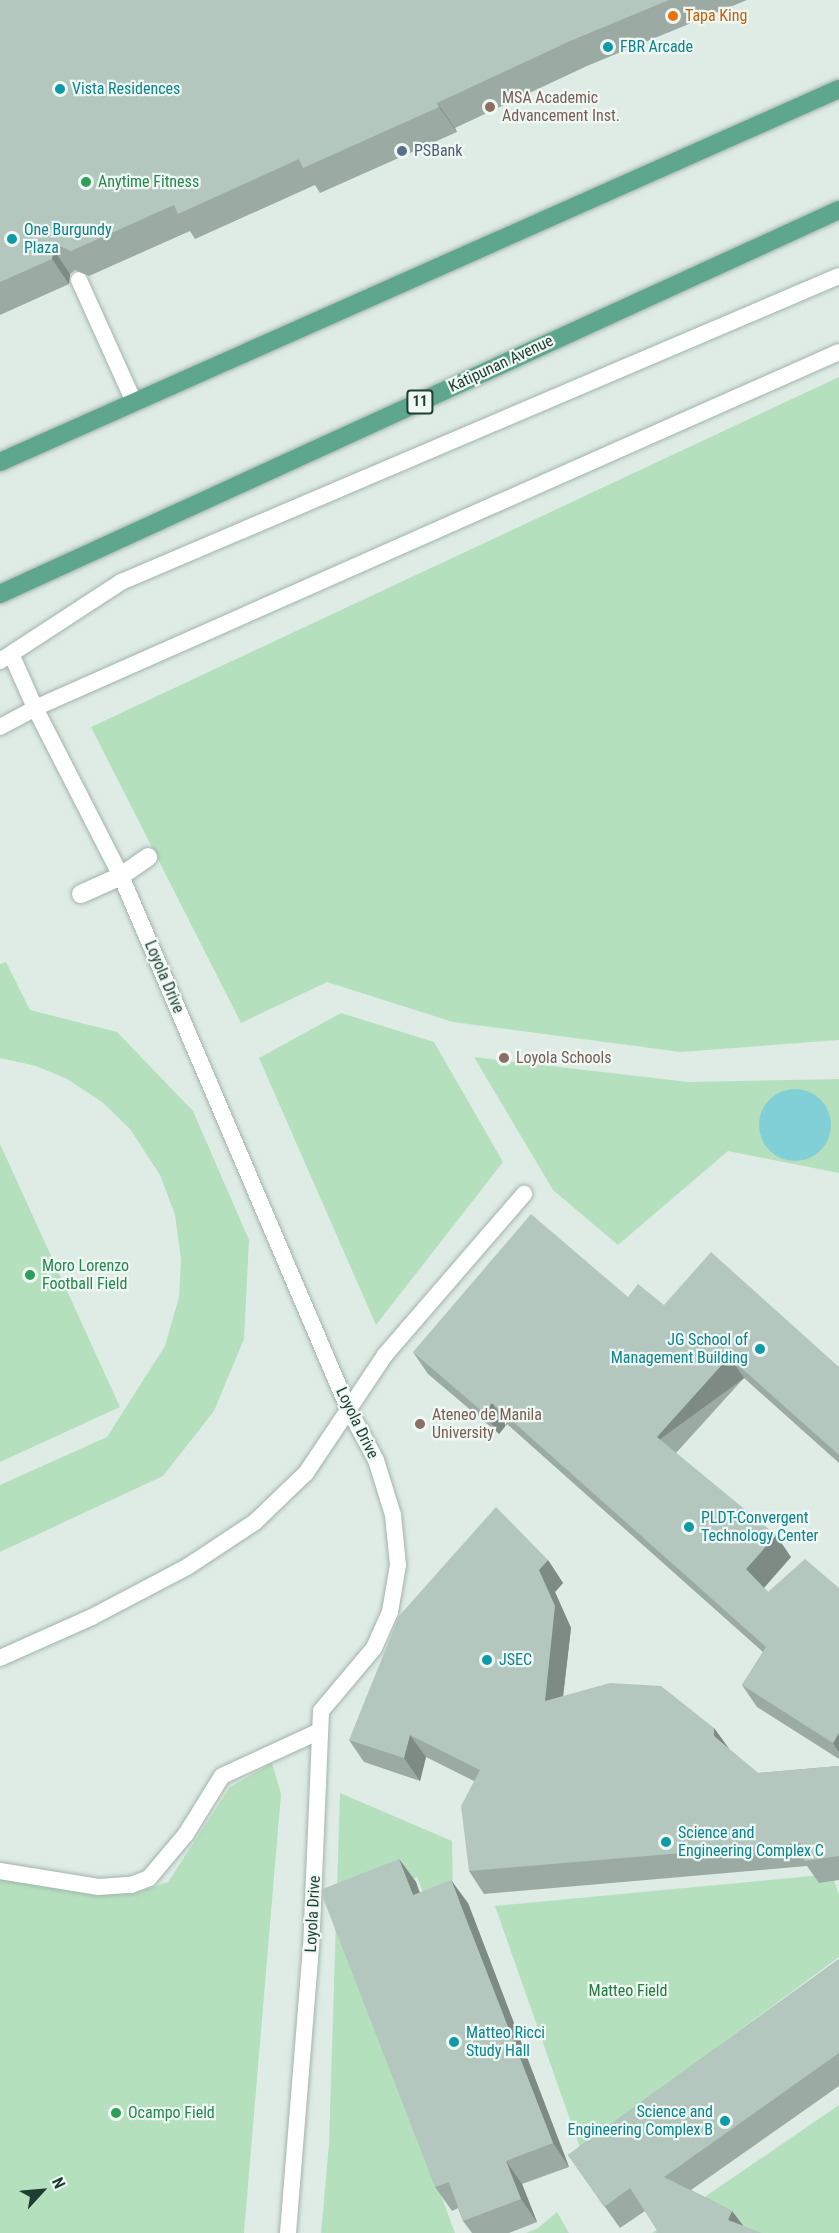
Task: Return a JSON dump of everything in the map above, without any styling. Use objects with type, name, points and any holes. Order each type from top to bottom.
[{"type":"main road","points":[[0,462],[839,89]]},
{"type":"main road","name":"Katipunan Avenue","points":[[0,594],[839,210]]},
{"type":"street","points":[[81,894],[121,876],[148,857]]},
{"type":"lane","points":[[6,658],[121,582],[839,276]]},
{"type":"lane","points":[[79,280],[134,402]]},
{"type":"lane","points":[[0,728],[34,708],[839,352]]},
{"type":"lane","name":"Loyola Drive","points":[[6,658],[121,876],[348,1408],[376,1460],[393,1515],[398,1565],[390,1612],[374,1648],[321,1711],[311,1947],[288,2233]]},
{"type":"lane","points":[[0,1658],[187,1567],[255,1522],[306,1473],[385,1355],[524,1194]]},
{"type":"lane","points":[[0,1871],[99,1887],[131,1885],[149,1878],[186,1834],[222,1776],[320,1731]]},
{"type":"green space","points":[[839,377],[839,1040],[681,1052],[453,1022],[327,982],[241,1023],[91,727]]},
{"type":"green space","points":[[6,962],[30,1010],[117,1032],[193,1111],[249,1240],[244,1339],[214,1411],[163,1476],[0,1552],[0,1485],[107,1437],[165,1346],[179,1297],[181,1260],[175,1215],[160,1175],[130,1129],[102,1102],[67,1079],[36,1066],[0,1058],[0,964]]},
{"type":"green space","points":[[341,1013],[434,1042],[503,1162],[376,1325],[259,1058]]},
{"type":"green space","points":[[474,1057],[688,1082],[839,1079],[839,1173],[728,1151],[618,1245],[553,1190]]},
{"type":"green space","name":"Moro Lorenzo Football Field","points":[[0,1144],[120,1407],[0,1462]]},
{"type":"green space","name":"Ocampo Field","points":[[272,1763],[281,1794],[244,2233],[0,2233],[0,1870],[132,1894],[168,1882],[230,1787]]},
{"type":"green space","points":[[340,1793],[452,1841],[453,1904],[431,1913],[417,1877],[336,1913]]},
{"type":"green space","name":"Matteo Field","points":[[832,1874],[839,1895],[839,1957],[580,2148],[495,1906]]},
{"type":"green space","points":[[336,1914],[455,2233],[321,2233],[329,2144]]},
{"type":"green space","points":[[839,2105],[839,2233],[652,2233]]},
{"type":"green space","points":[[557,2212],[569,2233],[526,2233],[538,2228]]},
{"type":"water","points":[[795,1089],[809,1092],[821,1099],[828,1111],[831,1125],[828,1139],[821,1151],[809,1158],[795,1161],[781,1158],[769,1151],[762,1139],[759,1125],[762,1111],[769,1099],[781,1092]]},
{"type":"building","points":[[0,0],[669,0],[570,41],[437,103],[439,107],[303,168],[299,159],[178,214],[174,205],[71,251],[58,245],[53,249],[52,259],[0,282]]},
{"type":"building","points":[[531,1214],[628,1297],[638,1284],[664,1305],[711,1252],[839,1367],[839,1455],[729,1357],[657,1437],[776,1535],[746,1569],[768,1592],[805,1559],[839,1588],[839,1733],[833,1743],[742,1685],[766,1647],[492,1403],[484,1413],[413,1352]]},
{"type":"building","points":[[496,1507],[548,1560],[539,1570],[555,1606],[545,1701],[610,1683],[661,1686],[714,1728],[714,1736],[758,1773],[839,1766],[839,1856],[804,1861],[801,1843],[469,1871],[461,1806],[480,1770],[410,1735],[404,1758],[349,1740],[399,1616]]},
{"type":"building","name":"Matteo Ricci Study Hall","points":[[399,1859],[413,1895],[451,1880],[553,2143],[506,2161],[521,2199],[463,2221],[449,2182],[435,2187],[320,1890]]},
{"type":"building","points":[[839,1959],[839,2053],[664,2177],[732,2211],[728,2220],[762,2233],[656,2233],[657,2230],[630,2188],[604,2207],[568,2155]]},
{"type":"place","name":"Tapa King","points":[[673,16]]},
{"type":"place","name":"FBR Arcade","points":[[608,47]]},
{"type":"place","name":"Vista Residences","points":[[60,89]]},
{"type":"place","name":"MSA Academic Advancement Inst.","points":[[490,107]]},
{"type":"place","name":"PSBank","points":[[402,151]]},
{"type":"place","name":"Anytime Fitness","points":[[86,182]]},
{"type":"place","name":"One Burgundy Plaza","points":[[12,239]]},
{"type":"place","name":"Loyola Schools","points":[[504,1058]]},
{"type":"place","name":"Moro Lorenzo Football Field","points":[[30,1275]]},
{"type":"place","name":"JG School of Management Building","points":[[760,1349]]},
{"type":"place","name":"Ateneo de Manila University","points":[[420,1424]]},
{"type":"place","name":"PLDT-Convergent Technology Center","points":[[689,1527]]},
{"type":"place","name":"JSEC","points":[[487,1660]]},
{"type":"place","name":"Science and Engineering Complex C","points":[[666,1842]]},
{"type":"place","name":"Matteo Ricci Study Hall","points":[[454,2042]]},
{"type":"place","name":"Ocampo Field","points":[[116,2113]]},
{"type":"place","name":"Science and Engineering Complex B","points":[[725,2121]]}]
